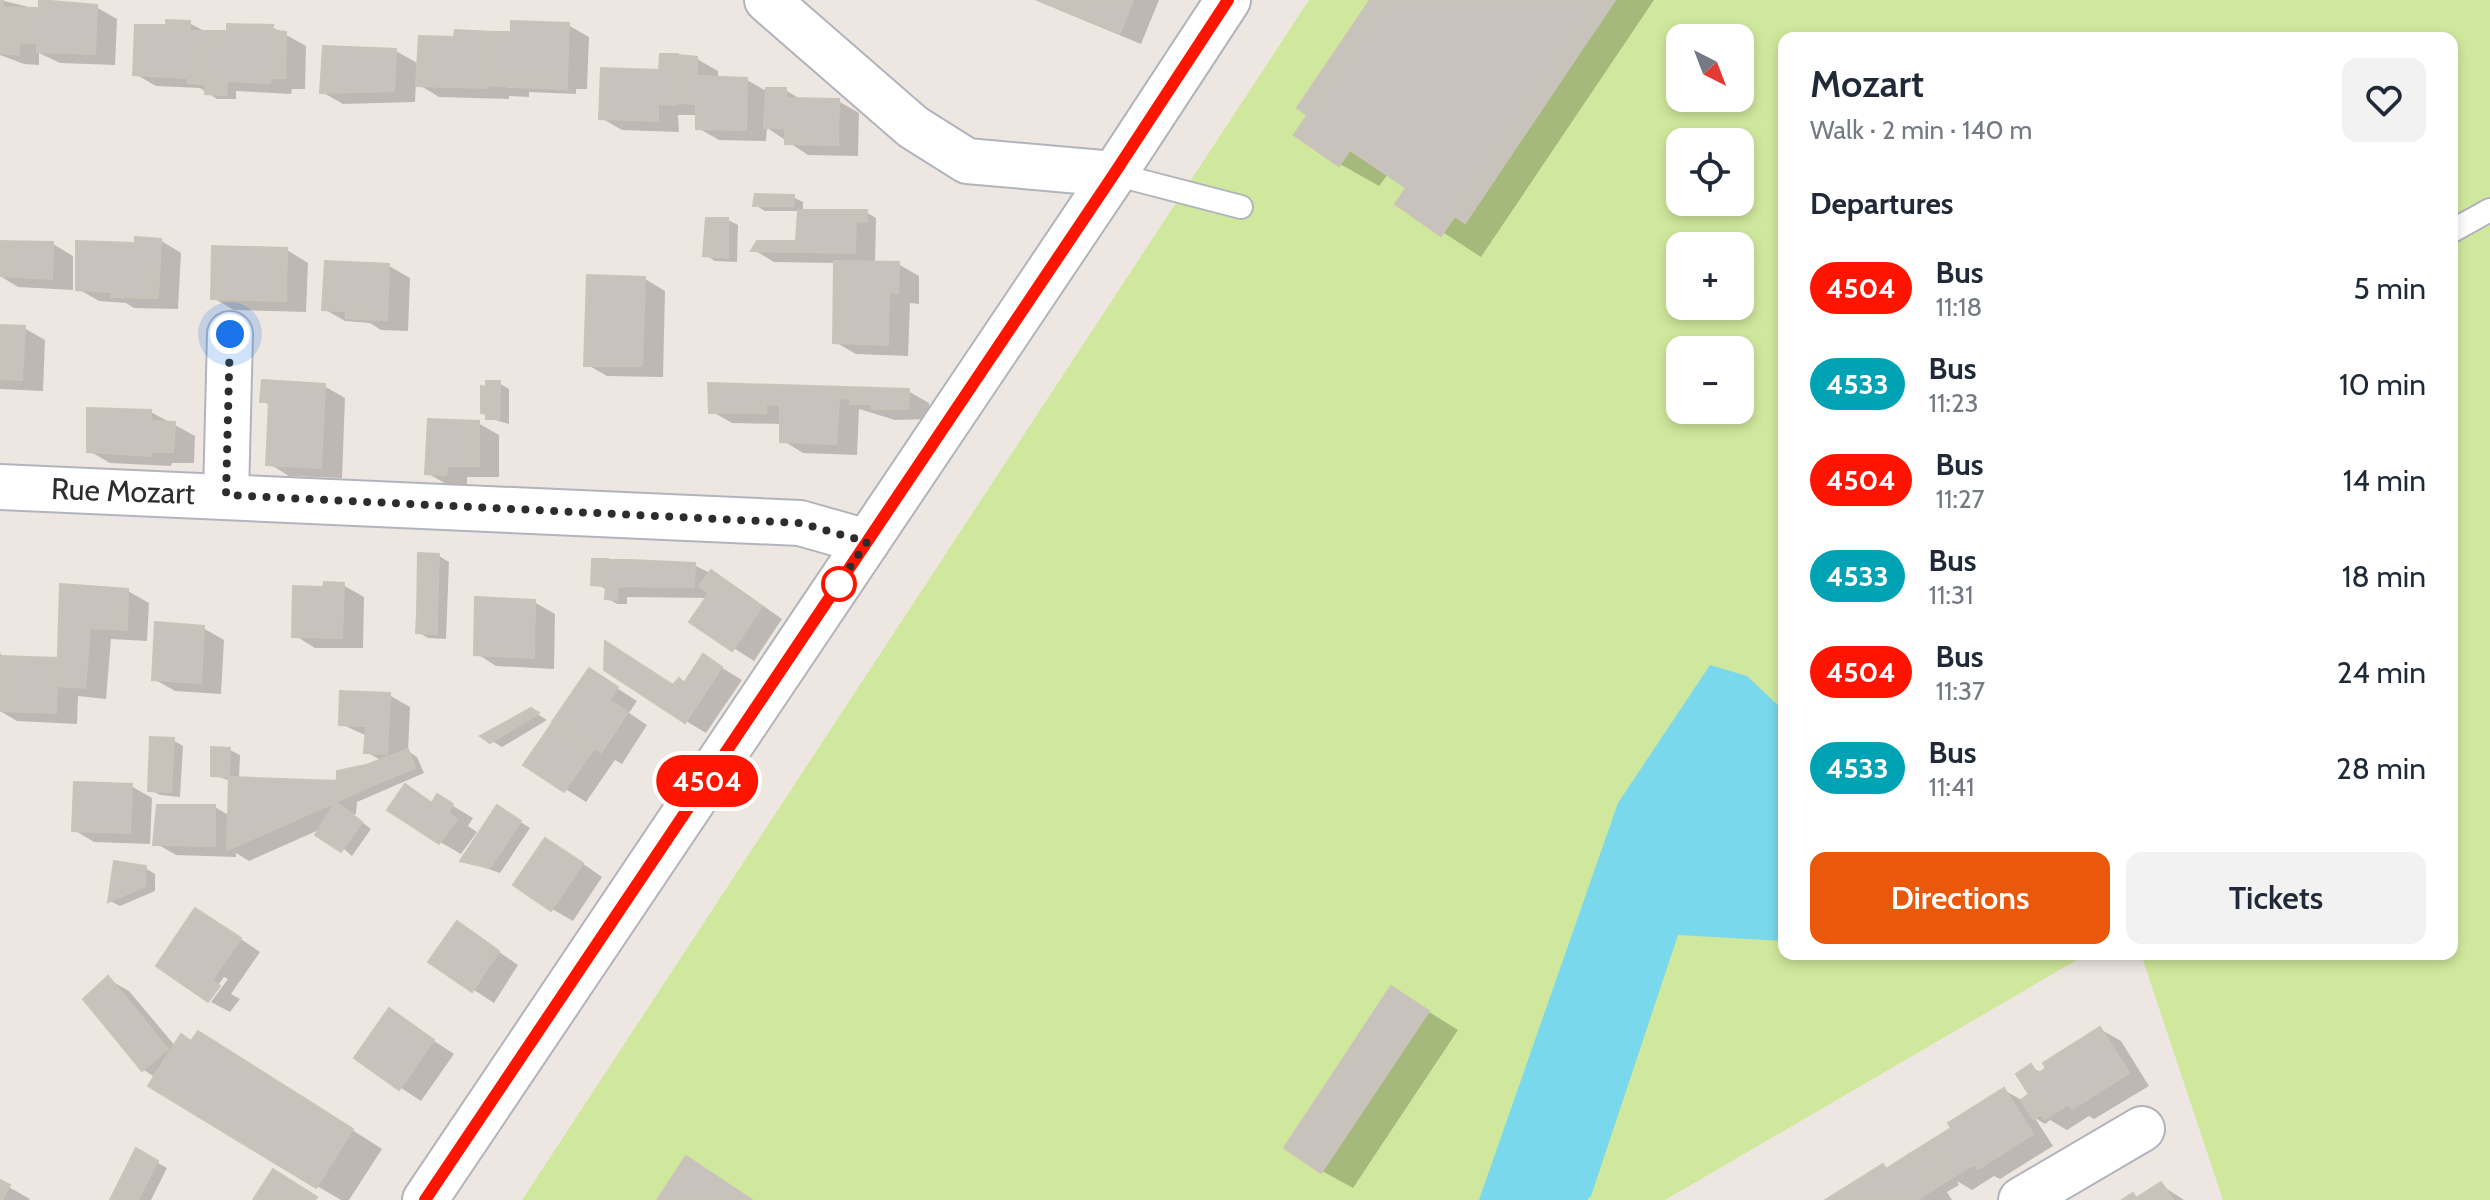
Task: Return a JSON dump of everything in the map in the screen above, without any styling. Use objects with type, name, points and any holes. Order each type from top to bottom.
[{"type":"street","points":[[767,0],[913,127],[949,152],[967,161],[1114,174]]},
{"type":"street","points":[[425,1200],[1228,0]]},
{"type":"street","points":[[226,495],[230,334]]},
{"type":"street","name":"Rue Mozart","points":[[0,487],[800,523],[867,542]]},
{"type":"street","points":[[445,1200],[478,1124]]},
{"type":"street","points":[[2021,1200],[2142,1129]]},
{"type":"lane","points":[[1114,174],[1241,207]]},
{"type":"lane","points":[[2458,228],[2490,210]]},
{"type":"green space","points":[[1309,0],[2490,0],[2490,1200],[2223,1200],[2143,960],[2458,960],[2458,32],[1778,32],[1778,960],[2077,960],[1665,1200],[522,1200]]},
{"type":"water","points":[[1710,665],[1747,676],[1778,705],[1778,941],[1678,935],[1591,1196],[1587,1200],[1479,1200],[1618,803]]},
{"type":"building","points":[[0,0],[3,0],[3,7],[20,8],[19,55],[1,53]]},
{"type":"building","points":[[39,0],[97,5],[95,54],[37,52],[37,43],[19,42],[20,8],[39,8]]},
{"type":"building","points":[[1039,0],[1133,0],[1120,33]]},
{"type":"building","points":[[1370,0],[1385,0],[1307,115],[1297,108]]},
{"type":"building","points":[[1385,0],[1601,0],[1441,236],[1395,204],[1406,188],[1350,150],[1339,166],[1294,135]]},
{"type":"building","points":[[1601,0],[1615,0],[1465,223],[1455,216]]},
{"type":"building","points":[[166,20],[190,21],[190,31],[208,31],[206,84],[188,83],[188,78],[133,75],[135,25],[166,25]]},
{"type":"building","points":[[511,21],[569,23],[567,78],[509,76],[508,86],[488,85],[491,32],[511,32]]},
{"type":"building","points":[[227,24],[273,25],[272,30],[286,32],[285,78],[271,78],[270,83],[206,80],[208,31],[227,31]]},
{"type":"building","points":[[455,30],[491,32],[488,88],[416,86],[419,36],[454,37]]},
{"type":"building","points":[[323,46],[396,49],[394,91],[320,93]]},
{"type":"building","points":[[660,54],[678,54],[676,105],[658,104],[658,121],[599,119],[601,68],[659,70]]},
{"type":"building","points":[[678,55],[697,57],[697,76],[747,78],[746,130],[696,129],[696,104],[677,103]]},
{"type":"building","points":[[509,76],[567,78],[567,89],[508,87]]},
{"type":"building","points":[[206,80],[227,81],[226,95],[205,94]]},
{"type":"building","points":[[766,88],[786,88],[786,98],[839,99],[838,145],[785,144],[785,128],[764,128]]},
{"type":"building","points":[[755,194],[794,195],[793,206],[753,206]]},
{"type":"building","points":[[798,210],[856,210],[855,253],[751,251],[757,241],[796,241]]},
{"type":"building","points":[[856,210],[867,210],[867,221],[855,222]]},
{"type":"building","points":[[706,218],[728,218],[728,258],[703,256]]},
{"type":"building","points":[[135,237],[161,239],[158,298],[111,297],[112,292],[76,290],[76,241],[135,243]]},
{"type":"building","points":[[0,241],[53,242],[52,279],[0,276]]},
{"type":"building","points":[[212,246],[287,248],[286,301],[211,299]]},
{"type":"building","points":[[325,261],[389,264],[387,320],[358,319],[359,307],[346,306],[346,311],[322,310]]},
{"type":"building","points":[[834,261],[899,262],[898,293],[889,292],[888,345],[833,343]]},
{"type":"building","points":[[587,275],[645,277],[642,366],[584,366]]},
{"type":"building","points":[[346,306],[359,307],[358,319],[346,318]]},
{"type":"building","points":[[0,325],[25,326],[22,380],[0,379]]},
{"type":"building","points":[[262,380],[325,384],[321,468],[266,465],[269,402],[260,402]]},
{"type":"building","points":[[486,381],[500,381],[499,419],[486,419],[486,414],[481,413],[481,386],[486,387]]},
{"type":"building","points":[[708,383],[909,389],[908,409],[872,409],[872,404],[850,404],[850,399],[839,398],[836,444],[780,442],[780,405],[766,404],[766,413],[709,413]]},
{"type":"building","points":[[87,408],[151,410],[151,421],[175,422],[173,452],[151,452],[150,456],[87,452]]},
{"type":"building","points":[[428,419],[479,421],[479,466],[447,466],[446,475],[425,474]]},
{"type":"building","points":[[418,553],[439,554],[437,616],[417,615]]},
{"type":"building","points":[[592,559],[608,559],[606,586],[591,585]]},
{"type":"building","points":[[608,559],[695,563],[694,587],[606,586]]},
{"type":"building","points":[[711,570],[762,606],[732,651],[689,622],[709,593],[699,586]]},
{"type":"building","points":[[324,582],[344,583],[342,638],[292,637],[293,586],[323,587]]},
{"type":"building","points":[[60,584],[128,589],[127,630],[90,628],[85,688],[57,686]]},
{"type":"building","points":[[606,586],[618,586],[617,600],[605,599]]},
{"type":"building","points":[[475,597],[535,600],[534,658],[474,655]]},
{"type":"building","points":[[417,615],[437,616],[437,634],[416,633]]},
{"type":"building","points":[[155,622],[204,626],[201,683],[152,680]]},
{"type":"building","points":[[605,641],[673,685],[679,678],[684,683],[703,654],[722,667],[685,723],[604,670]]},
{"type":"building","points":[[0,656],[58,658],[56,713],[0,711]]},
{"type":"building","points":[[589,668],[618,687],[609,700],[628,712],[601,753],[552,722]]},
{"type":"building","points":[[340,691],[390,693],[387,754],[364,753],[366,726],[339,725]]},
{"type":"building","points":[[531,708],[539,713],[490,743],[480,736]]},
{"type":"building","points":[[553,722],[593,750],[564,792],[523,765]]},
{"type":"building","points":[[150,737],[174,738],[171,792],[148,791]]},
{"type":"building","points":[[211,747],[230,748],[229,777],[211,776]]},
{"type":"building","points":[[408,749],[415,768],[364,789],[366,765]]},
{"type":"building","points":[[366,765],[364,789],[336,802],[337,771]]},
{"type":"building","points":[[229,777],[337,781],[336,802],[227,850]]},
{"type":"building","points":[[74,782],[132,784],[130,833],[72,831]]},
{"type":"building","points":[[405,784],[432,803],[437,794],[453,804],[448,813],[457,819],[439,844],[387,810]]},
{"type":"building","points":[[336,802],[362,822],[341,852],[315,835]]},
{"type":"building","points":[[157,805],[215,805],[215,846],[153,845]]},
{"type":"building","points":[[497,805],[521,821],[490,868],[460,861]]},
{"type":"building","points":[[545,838],[583,863],[551,911],[513,885]]},
{"type":"building","points":[[114,861],[146,866],[145,886],[108,902]]},
{"type":"building","points":[[195,908],[241,938],[212,980],[220,986],[208,1002],[156,966]]},
{"type":"building","points":[[457,921],[499,951],[472,992],[428,962]]},
{"type":"building","points":[[108,976],[168,1049],[142,1071],[83,999]]},
{"type":"building","points":[[1391,986],[1429,1011],[1321,1173],[1284,1148]]},
{"type":"building","points":[[389,1008],[434,1040],[399,1090],[354,1058]]},
{"type":"building","points":[[2100,1027],[2129,1073],[2072,1109],[2069,1104],[2045,1119],[2016,1074],[2031,1064],[2037,1074],[2046,1068],[2043,1063]]},
{"type":"building","points":[[198,1031],[353,1129],[316,1188],[148,1086],[181,1034],[191,1041]]},
{"type":"building","points":[[2004,1088],[2033,1134],[1978,1169],[1975,1164],[1950,1179],[1927,1143],[1951,1128],[1948,1123]]},
{"type":"building","points":[[2029,1094],[2042,1114],[2033,1119],[2021,1100]]},
{"type":"building","points":[[1927,1143],[1950,1179],[1934,1189],[1911,1153]]},
{"type":"building","points":[[136,1148],[158,1161],[138,1200],[110,1200]]},
{"type":"building","points":[[1911,1153],[1934,1189],[1917,1200],[1827,1199],[1883,1164],[1886,1169]]},
{"type":"building","points":[[686,1156],[752,1200],[657,1200]]},
{"type":"building","points":[[273,1169],[317,1197],[315,1200],[253,1200]]},
{"type":"building","points":[[0,1180],[10,1185],[2,1200],[0,1200]]},
{"type":"building","points":[[2161,1182],[2173,1200],[2122,1200],[2133,1193],[2136,1198]]},
{"type":"bus line","name":"4504","points":[[425,1200],[1228,0]]},
{"type":"route","points":[[230,334],[226,495],[800,523],[867,542],[832,594],[839,584]]}]
